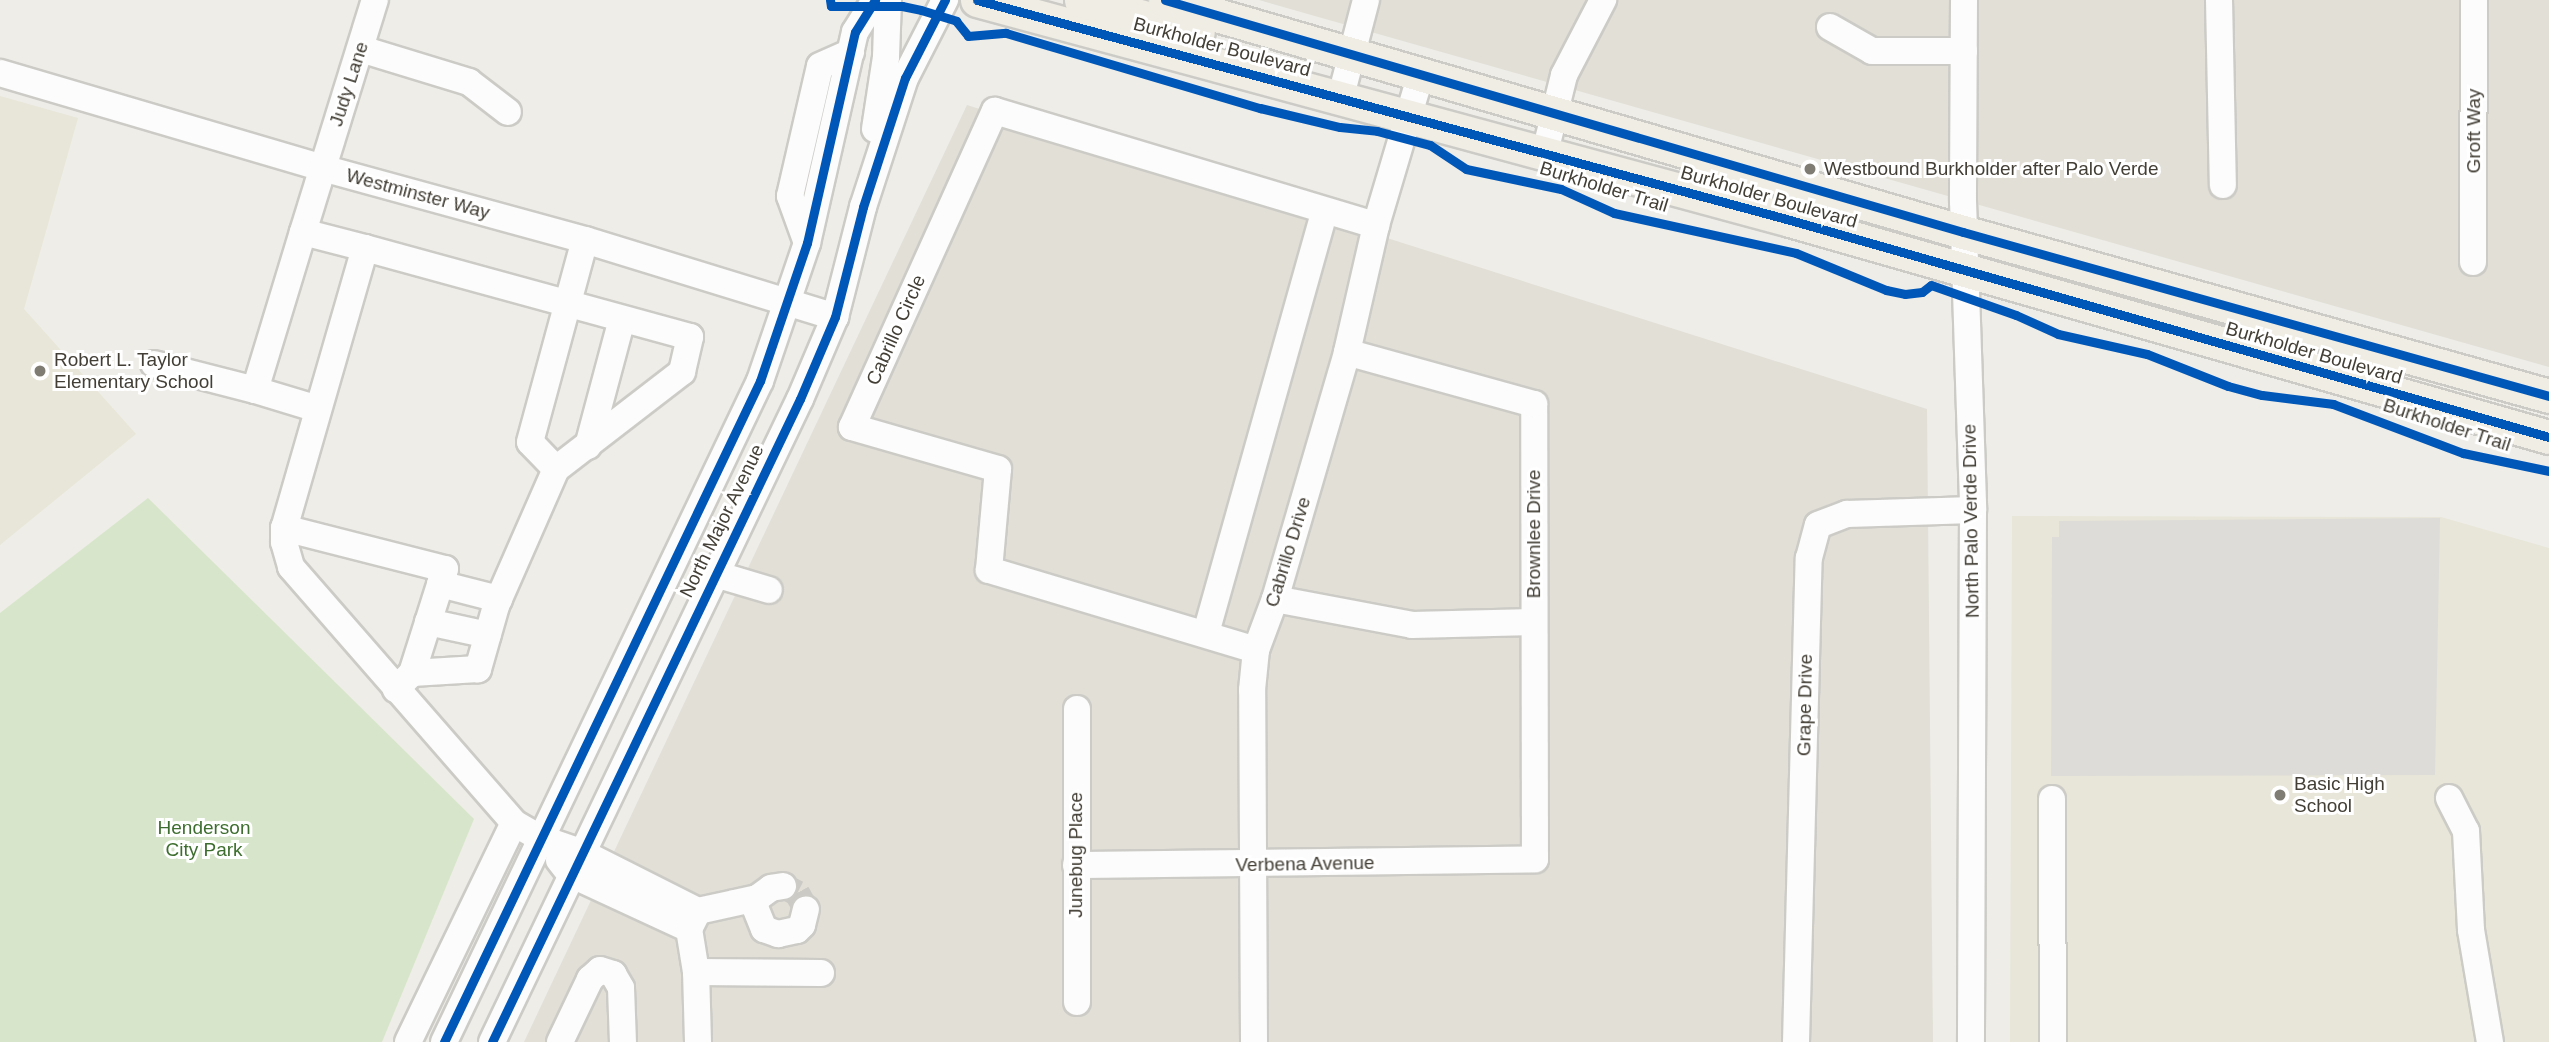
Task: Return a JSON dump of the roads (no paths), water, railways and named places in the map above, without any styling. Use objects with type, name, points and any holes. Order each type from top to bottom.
[{"type":"main road","name":"Burkholder Boulevard","points":[[976,0],[1545,152],[2549,437]]},
{"type":"main road","points":[[1081,0],[1217,37],[1276,34]]},
{"type":"main road","name":"Burkholder Boulevard","points":[[1165,0],[1963,232],[2549,396]]},
{"type":"street","name":"Judy Lane","points":[[254,390],[375,0]]},
{"type":"street","points":[[850,0],[853,42]]},
{"type":"street","name":"North Major Avenue","points":[[444,1042],[760,381],[807,243],[853,42],[875,0]]},
{"type":"street","points":[[863,207],[886,57],[888,0]]},
{"type":"street","name":"North Major Avenue","points":[[492,1042],[800,399],[835,317],[863,207],[905,78],[945,0]]},
{"type":"street","points":[[1341,96],[1366,0]]},
{"type":"street","points":[[1545,152],[1564,75],[1603,0]]},
{"type":"street","name":"North Palo Verde Drive","points":[[1964,0],[1963,232],[1973,510],[1971,1042]]},
{"type":"street","points":[[2219,0],[2223,185]]},
{"type":"street","name":"Groft Way","points":[[2473,262],[2474,0]]},
{"type":"street","points":[[1830,27],[1872,51],[1964,51]]},
{"type":"street","points":[[361,49],[469,82],[508,112]]},
{"type":"street","name":"Westminster Way","points":[[0,73],[322,168],[585,240],[835,317]]},
{"type":"street","name":"Cabrillo Drive","points":[[1254,1042],[1252,690],[1256,650],[1275,599],[1347,352],[1376,225],[1411,116],[1421,74]]},
{"type":"street","name":"Cabrillo Circle","points":[[1256,650],[989,570],[998,469],[852,427],[995,111],[1376,225]]},
{"type":"street","points":[[1206,633],[1325,211]]},
{"type":"street","points":[[303,232],[690,337],[682,372],[556,469],[499,599],[478,669],[404,681]]},
{"type":"street","points":[[556,469],[530,442],[585,240]]},
{"type":"street","points":[[365,248],[284,528],[286,555],[299,580],[404,681],[514,823],[576,863],[693,920],[757,898],[771,888],[783,886]]},
{"type":"street","points":[[588,446],[622,319]]},
{"type":"street","name":"Brownlee Drive","points":[[1347,352],[1534,404],[1535,859]]},
{"type":"street","points":[[154,363],[318,409]]},
{"type":"street","name":"Grape Drive","points":[[1796,1042],[1809,558],[1818,525],[1847,514],[1973,510]]},
{"type":"street","points":[[284,528],[445,569],[428,622],[404,681]]},
{"type":"street","points":[[715,574],[769,590]]},
{"type":"street","points":[[440,584],[499,599]]},
{"type":"street","points":[[1275,599],[1412,625],[1534,622]]},
{"type":"street","points":[[428,622],[488,635]]},
{"type":"street","name":"Junebug Place","points":[[1077,709],[1077,1002]]},
{"type":"street","points":[[2449,798],[2466,831],[2471,930],[2490,1042]]},
{"type":"street","points":[[2052,799],[2053,1042]]},
{"type":"street","points":[[408,1042],[514,823]]},
{"type":"street","name":"Verbena Avenue","points":[[1076,865],[1252,865],[1535,859]]},
{"type":"street","points":[[757,898],[755,907],[764,929],[787,934],[802,925],[806,909]]},
{"type":"street","points":[[693,920],[698,1042]]},
{"type":"street","points":[[787,934],[789,973]]},
{"type":"street","points":[[560,1042],[590,979],[600,970],[613,974],[621,988],[622,1042]]},
{"type":"street","points":[[696,972],[821,973]]},
{"type":"tunnel","points":[[783,886],[797,893],[806,909]]},
{"type":"place","name":"Westbound Burkholder after Palo Verde","points":[[1810,169]]},
{"type":"place","name":"Robert L. Taylor Elementary School","points":[[40,371]]},
{"type":"place","name":"Basic High School","points":[[2280,795]]},
{"type":"park label","name":"Henderson City Park","points":[[204,839]]}]
